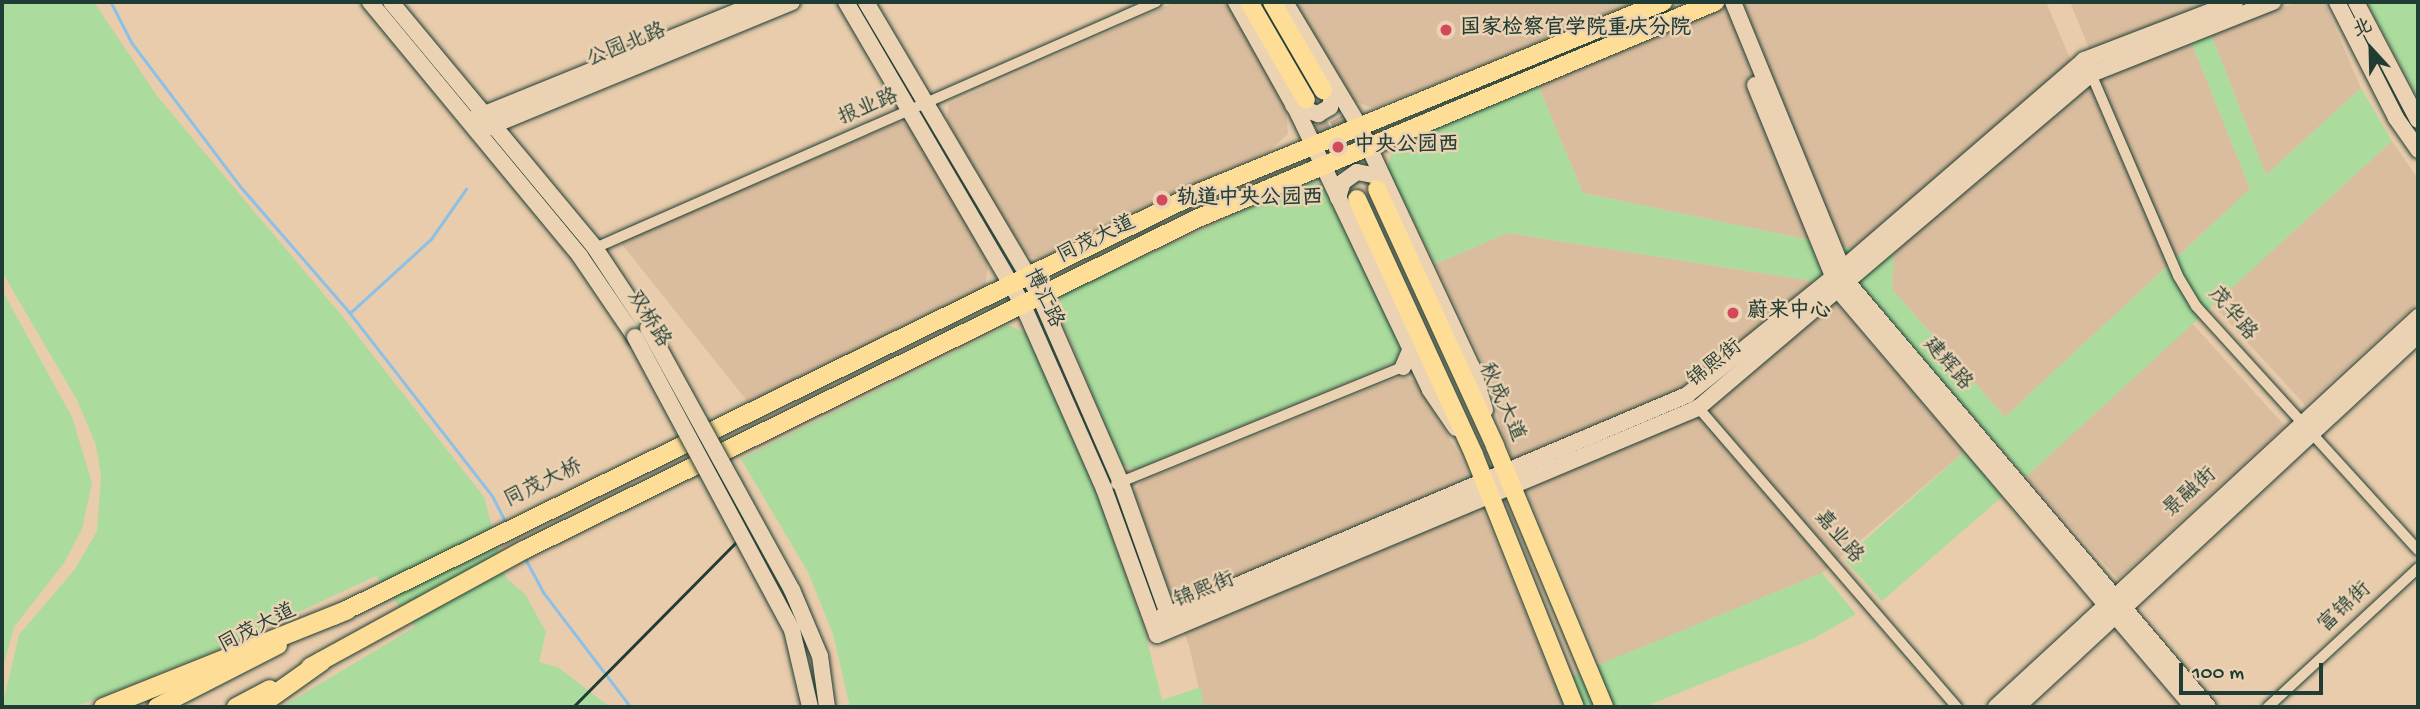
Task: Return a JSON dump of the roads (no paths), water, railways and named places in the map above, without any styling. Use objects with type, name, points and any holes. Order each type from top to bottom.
[{"type":"highway","points":[[103,707],[346,610]]},
{"type":"highway","points":[[256,707],[321,661]]},
{"type":"main road","points":[[1249,2],[1299,103]]},
{"type":"main road","points":[[1272,2],[1329,87]]},
{"type":"main road","name":"同茂大道","points":[[730,422],[1021,280],[1312,144],[1663,2]]},
{"type":"main road","name":"同茂大道","points":[[321,661],[740,444],[1030,299],[1367,144],[1715,2]]},
{"type":"main road","name":"秋成大道","points":[[1380,183],[1510,481],[1604,707]]},
{"type":"main road","points":[[1357,199],[1474,455],[1575,707]]},
{"type":"main road","name":"同茂大桥","points":[[379,593],[730,422]]},
{"type":"main road","name":"同茂大道","points":[[157,707],[379,593]]},
{"type":"main road","points":[[236,707],[321,661]]},
{"type":"street","name":"双桥路","points":[[370,2],[389,8],[489,120],[580,256],[642,332],[792,630],[810,707]]},
{"type":"street","name":"公园北路","points":[[473,126],[761,2]]},
{"type":"street","name":"公园北路","points":[[563,89],[792,2]]},
{"type":"street","name":"博汇路","points":[[846,2],[911,111],[1021,280]]},
{"type":"street","name":"博汇路","points":[[866,2],[927,104],[1021,280],[1121,483],[1163,625]]},
{"type":"street","name":"报业路","points":[[595,248],[1156,2]]},
{"type":"street","points":[[1236,2],[1299,103],[1312,144],[1430,390],[1474,455]]},
{"type":"street","points":[[1285,2],[1329,87],[1357,124],[1380,183]]},
{"type":"street","name":"建辉路","points":[[1722,2],[1840,280],[2115,603],[2208,707]]},
{"type":"street","name":"建辉路","points":[[1733,2],[1840,280]]},
{"type":"street","name":"锦熙街","points":[[1163,625],[1510,481],[1699,408],[1840,280],[2088,67],[2235,2]]},
{"type":"street","name":"锦熙街","points":[[2088,67],[2273,2]]},
{"type":"street","points":[[2337,2],[2396,118],[2418,150]]},
{"type":"street","points":[[2356,2],[2418,120]]},
{"type":"street","name":"双桥路","points":[[389,8],[473,126],[595,248],[797,601],[820,656],[827,707]]},
{"type":"street","name":"茂华路","points":[[2088,67],[2178,276],[2196,306],[2305,429],[2418,550]]},
{"type":"street","points":[[1299,103],[1318,114],[1330,107],[1329,87]]},
{"type":"street","points":[[1338,198],[1343,182],[1357,173],[1380,183]]},
{"type":"street","name":"锦熙街","points":[[1510,481],[1687,395],[1840,280]]},
{"type":"street","name":"博汇路","points":[[1030,299],[1104,489],[1163,625]]},
{"type":"street","name":"景融街","points":[[1996,707],[2115,603],[2305,429],[2418,317]]},
{"type":"street","name":"景融街","points":[[2305,429],[2418,335]]},
{"type":"street","points":[[1104,489],[1403,367],[1411,348]]},
{"type":"street","name":"嘉业路","points":[[1687,395],[1957,707]]},
{"type":"street","name":"富锦街","points":[[2268,707],[2418,568]]},
{"type":"street","name":"建辉路","points":[[2115,603],[2193,707]]},
{"type":"street","name":"景融街","points":[[2017,707],[2115,603]]},
{"type":"waterway","points":[[111,2],[132,43],[241,187],[350,313],[493,497],[506,522]]},
{"type":"waterway","points":[[350,313],[431,239],[466,189]]},
{"type":"waterway","points":[[524,556],[544,593],[631,707]]},
{"type":"tunnel","points":[[1325,94],[1375,186]]},
{"type":"tunnel","points":[[1306,100],[1357,199]]},
{"type":"railway","points":[[573,707],[737,541]]},
{"type":"place","name":"国家检察官学院重庆分院","points":[[1446,30]]},
{"type":"place","name":"中央公园西","points":[[1338,147]]},
{"type":"place","name":"轨道中央公园西","points":[[1162,200]]},
{"type":"place","name":"蔚来中心","points":[[1733,313]]}]
